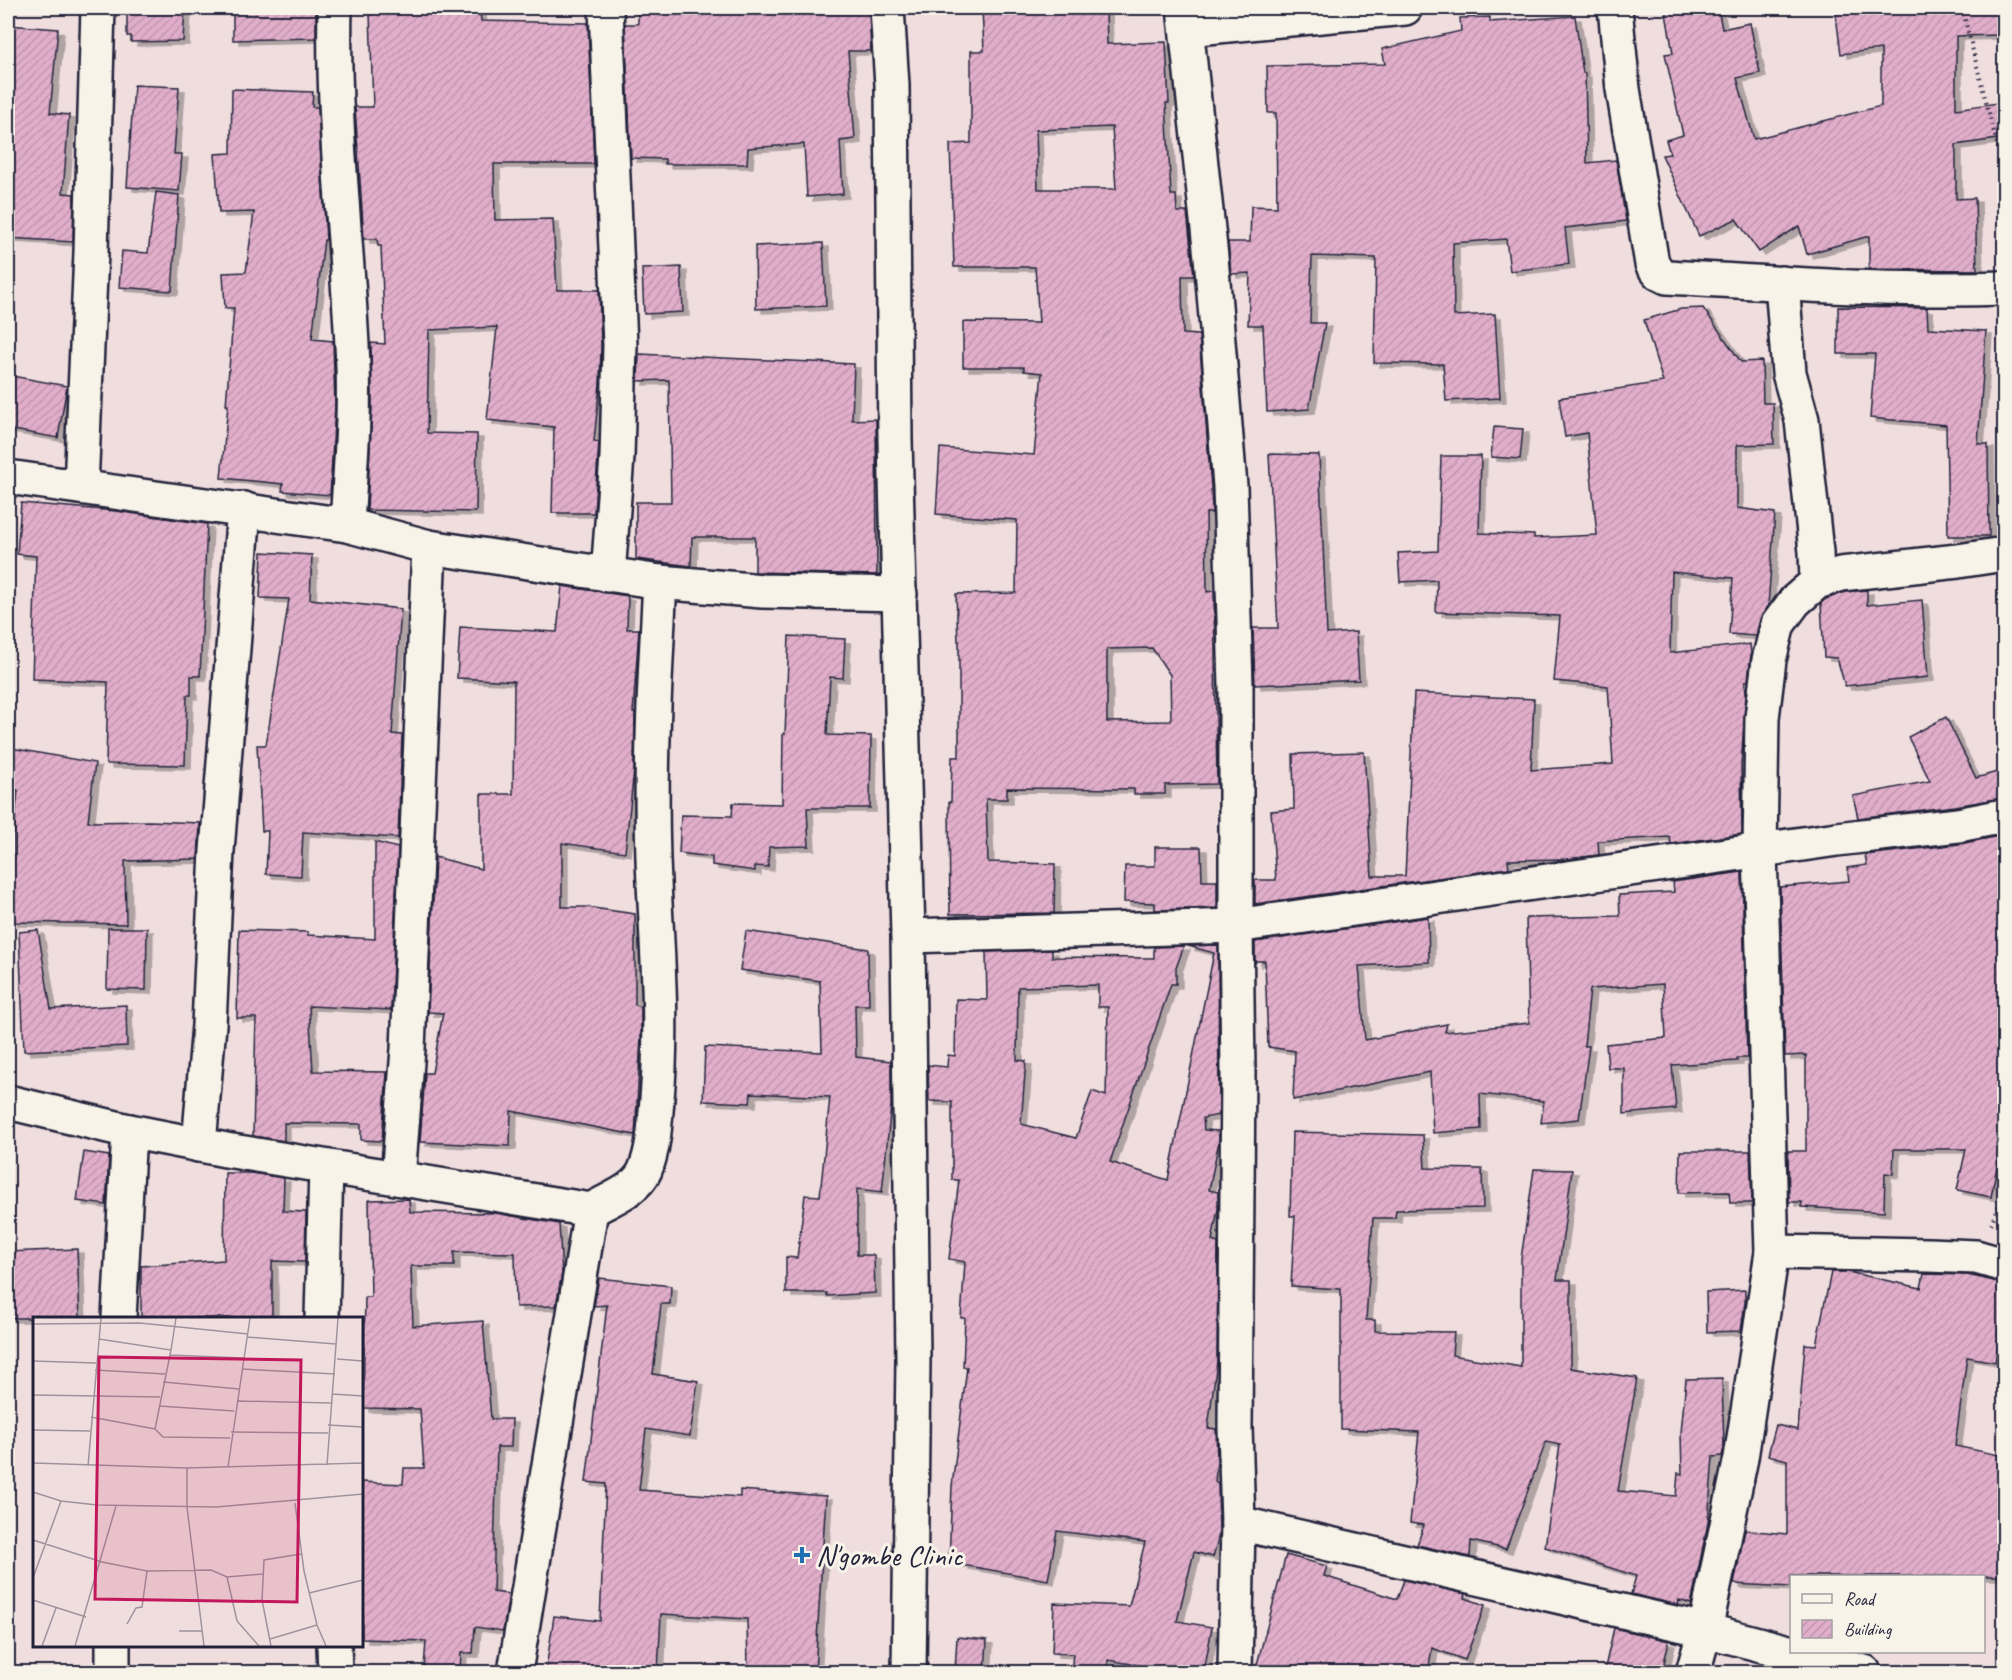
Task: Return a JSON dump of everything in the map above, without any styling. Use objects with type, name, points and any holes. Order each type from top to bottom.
[{"type":"street","points":[[81,487],[98,8]]},
{"type":"street","points":[[335,8],[334,45],[339,153],[353,367],[351,469],[347,525]]},
{"type":"street","points":[[606,8],[620,345],[617,457],[608,575]]},
{"type":"street","points":[[887,8],[892,85],[895,440],[908,936],[913,1347],[909,1672]]},
{"type":"street","points":[[1235,1672],[1238,1523],[1236,1427],[1238,1071],[1236,685],[1230,486],[1211,257],[1185,18],[1405,8]]},
{"type":"street","points":[[1615,8],[1623,89],[1652,264],[1659,273],[1667,277],[1782,283],[1950,290],[2004,288]]},
{"type":"street","points":[[1782,283],[1789,373],[1802,420],[1817,582]]},
{"type":"street","points":[[8,477],[347,525],[429,547],[660,582],[762,591],[900,594]]},
{"type":"street","points":[[199,1145],[209,1025],[217,851],[244,509]]},
{"type":"street","points":[[398,1178],[409,1037],[429,547]]},
{"type":"street","points":[[1693,1672],[1705,1630],[1741,1458],[1772,1252],[1760,852],[1762,718],[1769,660],[1779,624],[1795,601],[1817,582],[1841,574],[2004,554]]},
{"type":"street","points":[[8,1102],[199,1145],[591,1209],[634,1186],[644,1171],[654,1135],[658,1083],[661,991],[653,858],[653,729],[660,582]]},
{"type":"street","points":[[908,936],[1236,926],[1760,852],[1837,839],[1958,825],[2004,816]]},
{"type":"street","points":[[119,1317],[129,1131]]},
{"type":"street","points":[[322,1317],[326,1167]]},
{"type":"street","points":[[515,1672],[591,1209]]},
{"type":"street","points":[[1772,1252],[1976,1257],[2004,1265]]},
{"type":"street","points":[[1238,1523],[1705,1630],[1790,1652]]},
{"type":"street","points":[[113,1647],[113,1672]]},
{"type":"street","points":[[334,1647],[335,1672]]},
{"type":"street","points":[[1792,1653],[1864,1672]]},
{"type":"path","points":[[1962,8],[1999,152],[2004,288]]},
{"type":"building","points":[[127,8],[185,8],[183,41],[131,42],[131,36],[127,36]]},
{"type":"building","points":[[233,8],[316,8],[316,38],[233,40]]},
{"type":"building","points":[[638,8],[869,8],[871,51],[848,51],[855,139],[840,141],[843,194],[807,197],[804,144],[748,148],[747,164],[665,164],[665,159],[631,158],[625,24],[638,24]]},
{"type":"building","points":[[982,8],[1106,8],[1107,44],[1166,42],[1169,103],[1166,103],[1171,195],[1176,195],[1177,212],[1187,212],[1194,276],[1182,276],[1183,334],[1199,335],[1211,487],[1212,513],[1206,513],[1207,592],[1214,591],[1217,784],[1165,785],[1165,794],[1134,794],[1134,789],[1007,788],[1007,799],[986,799],[988,862],[1055,864],[1054,913],[950,914],[949,802],[951,802],[952,757],[959,757],[959,641],[956,594],[1016,593],[1017,520],[936,514],[940,448],[1034,455],[1042,373],[1024,371],[1024,367],[963,367],[963,322],[1039,323],[1035,267],[954,267],[950,144],[971,143],[971,51],[984,51]],"holes":[[[1112,127],[1116,189],[1038,189],[1036,130]],[[1152,648],[1170,675],[1171,721],[1107,722],[1107,649]]]},
{"type":"building","points":[[1665,8],[1718,8],[1722,29],[1750,23],[1760,73],[1737,78],[1754,139],[1881,106],[1881,49],[1841,54],[1835,8],[2004,8],[2004,35],[1956,36],[1956,109],[2004,102],[2004,138],[1956,145],[1956,199],[1975,198],[1977,270],[1869,269],[1869,236],[1807,254],[1799,226],[1759,252],[1736,219],[1699,236],[1662,155],[1670,154],[1666,140],[1683,135],[1665,54],[1673,53]]},
{"type":"building","points":[[480,11],[481,21],[588,23],[594,164],[494,164],[495,220],[553,219],[557,290],[599,290],[600,383],[594,441],[599,442],[594,513],[552,513],[554,427],[487,420],[497,327],[429,330],[427,433],[477,434],[476,512],[367,510],[372,406],[371,343],[385,344],[381,246],[378,246],[377,239],[364,239],[355,107],[373,107],[370,13]]},
{"type":"building","points":[[1575,16],[1583,73],[1585,73],[1587,163],[1616,160],[1626,221],[1565,228],[1569,264],[1510,271],[1506,239],[1453,243],[1454,316],[1495,314],[1500,398],[1446,401],[1443,364],[1374,363],[1376,258],[1312,256],[1310,323],[1325,323],[1309,409],[1267,412],[1263,325],[1248,325],[1250,273],[1231,274],[1228,242],[1250,242],[1251,206],[1277,207],[1276,113],[1268,113],[1267,66],[1385,64],[1382,49],[1461,31],[1460,18],[1490,17],[1490,22]]},
{"type":"building","points":[[8,25],[58,29],[50,113],[69,115],[63,193],[74,194],[73,242],[8,238]]},
{"type":"building","points":[[134,85],[179,87],[174,154],[182,154],[179,191],[127,187]]},
{"type":"building","points":[[232,89],[313,92],[312,107],[318,107],[326,240],[324,240],[312,339],[333,341],[335,405],[330,495],[282,491],[283,484],[221,478],[234,308],[225,308],[223,273],[246,272],[254,212],[219,213],[215,154],[231,153]]},
{"type":"building","points":[[156,192],[179,195],[172,291],[119,287],[122,251],[148,253]]},
{"type":"building","points":[[823,243],[826,306],[756,309],[755,246]]},
{"type":"building","points":[[681,267],[683,312],[644,314],[642,269]]},
{"type":"building","points":[[1838,307],[1927,308],[1928,328],[1986,331],[1978,444],[1988,444],[1989,536],[1948,536],[1946,425],[1870,418],[1875,354],[1838,354]]},
{"type":"building","points":[[1703,308],[1741,362],[1762,361],[1763,403],[1773,403],[1774,444],[1737,445],[1737,508],[1775,513],[1768,606],[1760,619],[1756,636],[1729,634],[1733,578],[1672,572],[1670,653],[1750,644],[1748,681],[1745,681],[1741,766],[1742,834],[1671,844],[1670,837],[1598,841],[1599,855],[1567,859],[1508,860],[1509,868],[1255,904],[1255,880],[1276,880],[1271,811],[1294,809],[1293,754],[1364,752],[1372,876],[1405,876],[1414,693],[1534,699],[1531,770],[1613,764],[1608,686],[1554,681],[1560,616],[1436,612],[1437,580],[1400,582],[1398,553],[1438,551],[1441,456],[1481,456],[1479,533],[1534,535],[1534,538],[1597,535],[1587,433],[1565,437],[1559,398],[1663,382],[1644,320],[1681,309]]},
{"type":"building","points":[[639,354],[854,364],[852,420],[876,419],[877,575],[755,572],[755,537],[692,537],[691,566],[636,559],[636,502],[671,502],[669,380],[638,381]]},
{"type":"building","points":[[12,376],[67,386],[58,438],[8,429],[8,401]]},
{"type":"building","points":[[1494,427],[1523,429],[1520,459],[1491,457]]},
{"type":"building","points":[[1269,454],[1319,455],[1327,634],[1356,632],[1359,680],[1255,685],[1253,628],[1278,628]]},
{"type":"building","points":[[21,503],[116,511],[207,524],[200,676],[191,676],[191,695],[187,695],[185,765],[106,764],[108,682],[32,679],[36,556],[17,554]]},
{"type":"building","points":[[262,552],[312,555],[310,599],[401,609],[392,734],[402,735],[398,838],[303,832],[301,876],[266,874],[268,831],[262,831],[257,745],[266,745],[289,599],[260,598]]},
{"type":"building","points":[[562,586],[628,596],[627,629],[639,629],[633,713],[635,713],[634,770],[625,852],[562,843],[562,907],[586,907],[635,914],[635,1005],[641,1007],[641,1038],[635,1135],[511,1111],[510,1146],[420,1142],[425,1073],[432,1073],[443,1013],[428,1012],[435,857],[481,869],[481,794],[513,794],[514,681],[457,678],[460,627],[557,632]]},
{"type":"building","points":[[1867,590],[1867,605],[1922,600],[1928,677],[1845,686],[1837,658],[1824,657],[1821,603],[1845,592]]},
{"type":"building","points":[[789,636],[845,639],[843,678],[830,677],[827,735],[871,736],[870,808],[807,808],[809,846],[769,847],[768,867],[755,866],[755,871],[712,865],[712,857],[679,853],[681,815],[732,816],[733,803],[782,804],[783,734],[785,734]]},
{"type":"building","points":[[1946,717],[1976,778],[2004,770],[2004,798],[1858,818],[1853,796],[1930,781],[1908,737]]},
{"type":"building","points":[[11,748],[95,763],[88,822],[200,823],[198,859],[125,861],[126,924],[12,922],[13,838],[18,790],[8,788]]},
{"type":"building","points":[[2004,835],[2004,1131],[1991,1197],[1957,1190],[1966,1149],[1894,1149],[1893,1174],[1885,1173],[1884,1212],[1801,1207],[1802,1202],[1789,1202],[1788,1151],[1806,1151],[1806,1055],[1785,1056],[1780,887],[1849,881],[1847,868],[1867,865],[1865,855],[1960,844]]},
{"type":"building","points":[[375,842],[398,848],[391,1010],[309,1006],[313,1071],[387,1072],[382,1141],[361,1140],[361,1124],[284,1123],[284,1141],[253,1136],[256,1018],[237,1018],[239,930],[308,932],[308,935],[375,939]]},
{"type":"building","points":[[1155,847],[1201,847],[1202,881],[1217,881],[1217,908],[1155,910],[1155,903],[1124,902],[1125,866],[1155,866]]},
{"type":"building","points":[[1742,872],[1747,1058],[1737,1058],[1737,1061],[1672,1065],[1676,1109],[1624,1114],[1624,1068],[1608,1068],[1606,1044],[1666,1038],[1663,984],[1590,989],[1584,1046],[1589,1046],[1579,1119],[1541,1123],[1544,1101],[1480,1094],[1481,1129],[1433,1133],[1430,1072],[1293,1100],[1295,1051],[1268,1047],[1265,961],[1256,961],[1255,964],[1255,942],[1428,917],[1429,962],[1359,966],[1365,1040],[1447,1024],[1445,1032],[1529,1023],[1526,918],[1620,916],[1619,895],[1674,892],[1673,882]]},
{"type":"building","points":[[108,928],[147,928],[146,990],[107,989]]},
{"type":"building","points":[[38,930],[51,1009],[126,1005],[127,1046],[24,1051],[19,932]]},
{"type":"building","points":[[746,931],[868,949],[869,1005],[855,1005],[856,1057],[891,1061],[891,1105],[882,1192],[857,1189],[857,1255],[874,1255],[875,1293],[827,1296],[827,1293],[786,1293],[786,1257],[797,1258],[805,1195],[820,1196],[830,1097],[751,1093],[750,1103],[703,1101],[705,1047],[822,1052],[820,981],[740,970]]},
{"type":"building","points":[[1218,945],[1219,1115],[1203,1118],[1204,1130],[1219,1131],[1209,1190],[1218,1192],[1218,1209],[1212,1241],[1218,1243],[1217,1361],[1208,1428],[1216,1429],[1215,1482],[1218,1483],[1219,1535],[1213,1557],[1194,1552],[1177,1621],[1212,1627],[1204,1672],[1180,1672],[1108,1660],[1107,1672],[1071,1672],[1073,1654],[1052,1653],[1054,1603],[1129,1606],[1145,1542],[1057,1531],[1048,1580],[962,1565],[963,1563],[949,1563],[952,1486],[967,1367],[963,1367],[965,1318],[961,1318],[965,1262],[949,1259],[959,1180],[952,1180],[952,1102],[929,1101],[928,1065],[947,1067],[948,1055],[955,1056],[956,999],[987,1000],[986,952],[1052,950],[1052,957],[1154,958],[1154,947],[1184,946],[1176,968],[1176,984],[1171,984],[1110,1162],[1168,1180],[1214,953],[1188,946]],"holes":[[[1098,985],[1098,1007],[1108,1007],[1106,1096],[1092,1091],[1076,1138],[1021,1124],[1026,1061],[1017,1060],[1018,987]]]},
{"type":"building","points":[[1292,1132],[1423,1135],[1425,1168],[1482,1169],[1483,1208],[1396,1210],[1395,1218],[1373,1218],[1366,1320],[1375,1320],[1375,1331],[1454,1332],[1452,1355],[1521,1367],[1521,1259],[1534,1169],[1572,1170],[1557,1280],[1571,1280],[1571,1368],[1637,1378],[1618,1491],[1676,1496],[1678,1473],[1682,1474],[1681,1433],[1686,1379],[1722,1378],[1724,1448],[1722,1456],[1713,1457],[1708,1523],[1691,1604],[1679,1600],[1678,1605],[1631,1594],[1636,1576],[1545,1547],[1560,1445],[1546,1442],[1506,1549],[1471,1541],[1470,1557],[1417,1545],[1424,1525],[1410,1523],[1419,1432],[1341,1429],[1341,1289],[1291,1286],[1295,1216],[1290,1216]]},
{"type":"building","points":[[1680,1151],[1750,1151],[1752,1203],[1730,1203],[1729,1192],[1679,1193]]},
{"type":"building","points":[[84,1152],[109,1156],[106,1205],[77,1201]]},
{"type":"building","points":[[225,1173],[251,1173],[284,1178],[283,1211],[306,1212],[305,1262],[272,1261],[272,1317],[141,1317],[141,1266],[224,1260]]},
{"type":"building","points":[[409,1199],[410,1212],[495,1213],[559,1224],[562,1273],[556,1306],[516,1307],[515,1253],[454,1252],[454,1266],[411,1266],[413,1326],[483,1321],[491,1419],[512,1419],[511,1447],[497,1447],[493,1592],[509,1594],[503,1631],[475,1627],[473,1653],[461,1653],[460,1671],[424,1668],[426,1641],[363,1639],[363,1482],[403,1484],[404,1468],[424,1468],[420,1409],[363,1408],[365,1297],[371,1297],[369,1200]]},
{"type":"building","points":[[77,1249],[80,1317],[8,1318],[8,1252]]},
{"type":"building","points":[[1831,1272],[1848,1272],[1921,1288],[1924,1274],[1967,1275],[2004,1283],[2004,1311],[1995,1362],[1967,1357],[1955,1446],[2004,1456],[2004,1576],[1790,1575],[1790,1587],[1734,1584],[1745,1530],[1787,1534],[1787,1460],[1768,1455],[1776,1425],[1798,1430],[1805,1344],[1816,1345]]},
{"type":"building","points":[[599,1278],[671,1286],[670,1304],[661,1304],[653,1374],[698,1381],[690,1436],[646,1429],[639,1490],[740,1497],[740,1490],[826,1496],[815,1672],[748,1672],[747,1619],[661,1614],[658,1672],[570,1672],[546,1669],[554,1616],[600,1621],[606,1484],[586,1482],[607,1305],[594,1306]]},
{"type":"building","points":[[1745,1290],[1741,1331],[1707,1332],[1706,1292]]},
{"type":"building","points":[[1286,1555],[1327,1566],[1324,1576],[1397,1599],[1404,1580],[1466,1594],[1465,1598],[1485,1605],[1465,1660],[1432,1648],[1428,1672],[1255,1672]]},
{"type":"building","points":[[1614,1628],[1669,1641],[1662,1672],[1604,1672]]},
{"type":"building","points":[[957,1637],[987,1640],[985,1672],[955,1672]]},
{"type":"place","name":"N'gombe Clinic","points":[[802,1555]]}]
